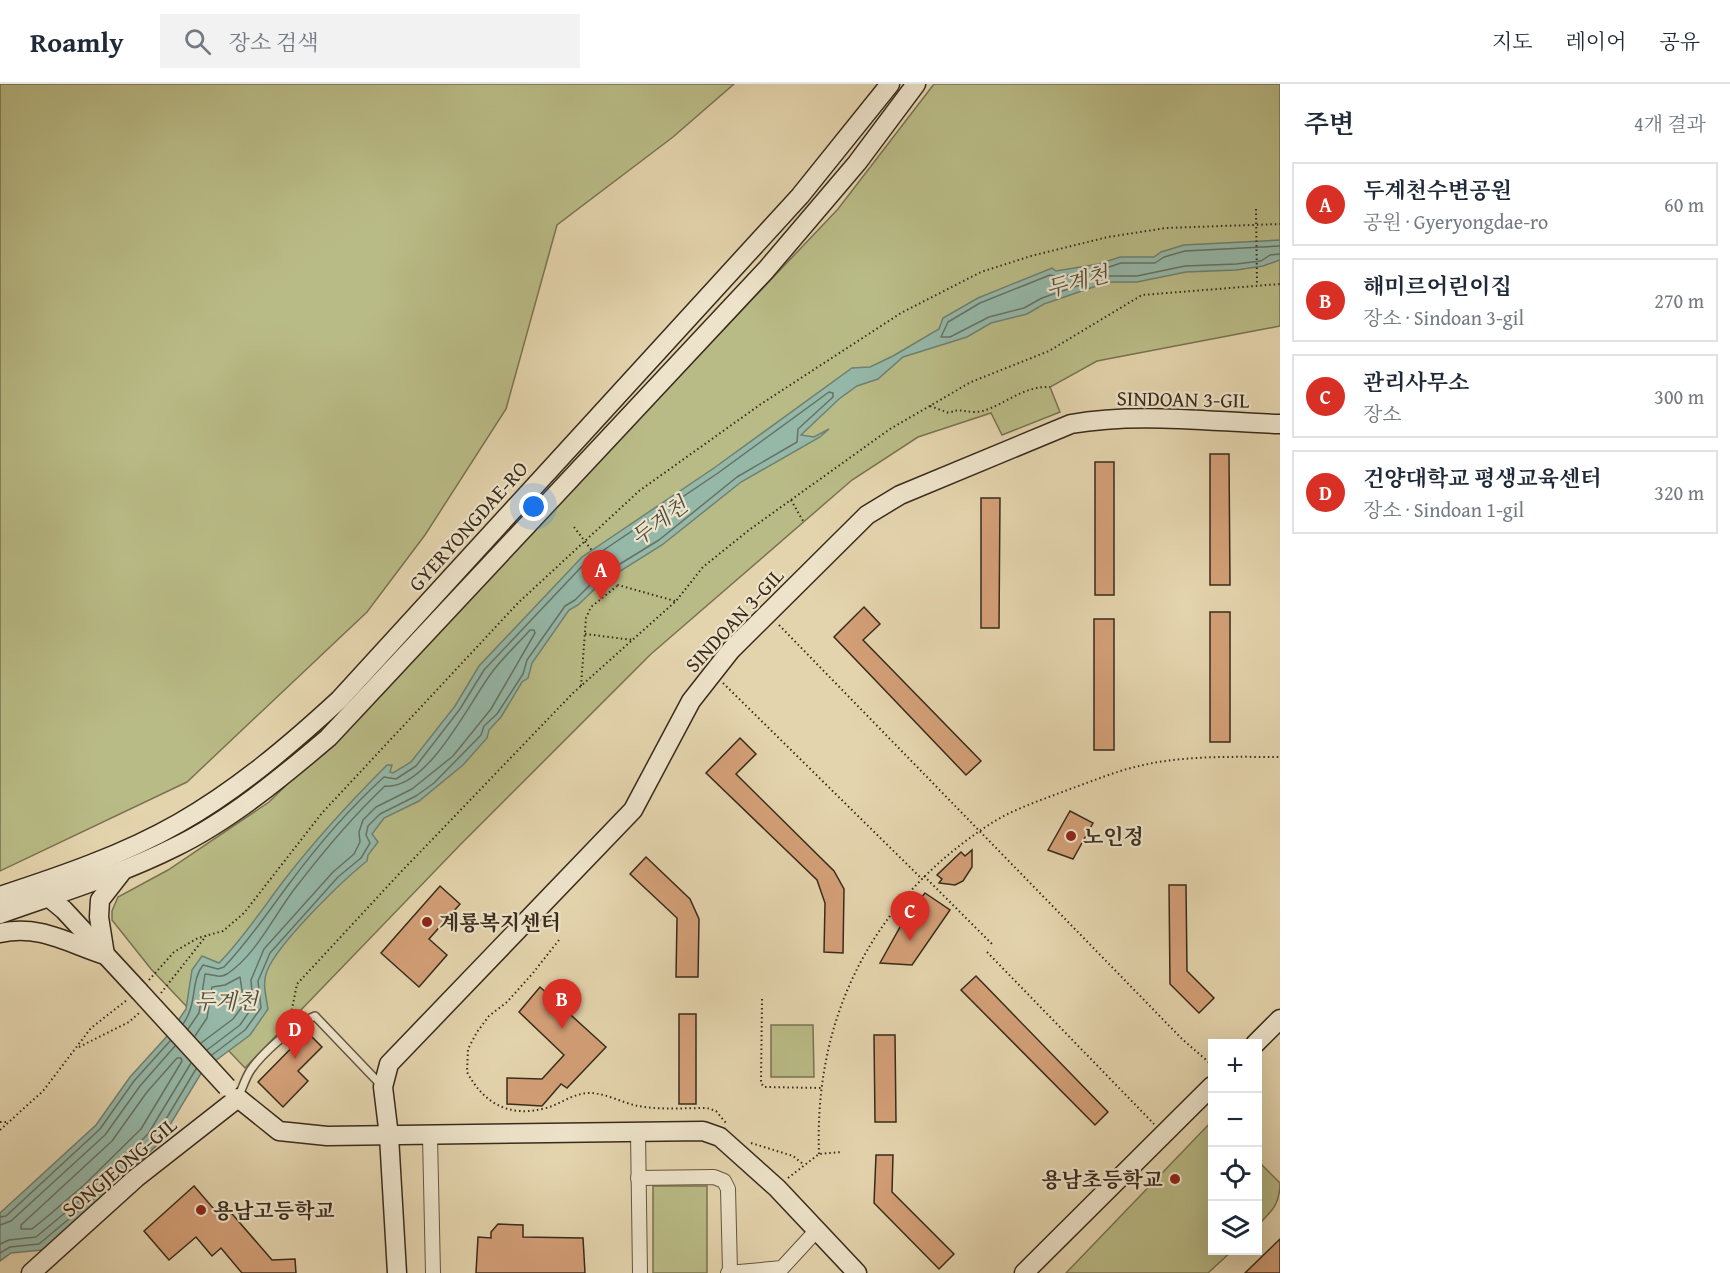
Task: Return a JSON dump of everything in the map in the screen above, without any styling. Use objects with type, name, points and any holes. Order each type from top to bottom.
[{"type":"street","name":"GYERYONGDAE-RO","points":[[0,896],[105,858],[178,823],[240,783],[292,744],[331,707],[800,196],[890,84]]},
{"type":"street","name":"GYERYONGDAE-RO","points":[[0,914],[122,871],[178,846],[268,788],[328,738],[766,270],[857,163],[916,84]]},
{"type":"street","name":"SINDOAN 3-GIL","points":[[397,1273],[389,1136],[383,1087],[389,1064],[633,810],[691,701],[731,650],[867,515],[900,495],[1071,424],[1090,420],[1155,420],[1280,424]]},
{"type":"street","points":[[105,955],[99,917],[100,900],[122,871]]},
{"type":"street","points":[[34,885],[49,896],[233,1092],[279,1131],[327,1136],[703,1131],[720,1137],[777,1188],[856,1273]]},
{"type":"street","points":[[0,933],[16,930],[41,931],[105,955]]},
{"type":"street","points":[[1260,1039],[1280,1018]]},
{"type":"street","points":[[1024,1273],[1208,1090]]},
{"type":"street","name":"SONGJEONG-GIL","points":[[31,1273],[233,1092]]},
{"type":"street","points":[[638,1133],[640,1273]]},
{"type":"street","points":[[430,1136],[433,1273]]},
{"type":"street","points":[[638,1178],[714,1177],[723,1181],[728,1189],[729,1272],[782,1268],[817,1230]]},
{"type":"lane","points":[[233,1092],[249,1072],[289,1032],[303,1020],[315,1016],[383,1087]]},
{"type":"path","points":[[1256,209],[1257,284]]},
{"type":"path","points":[[0,1130],[43,1091],[91,1028],[139,991],[174,952],[198,938],[223,931],[244,913],[322,813],[518,603],[639,491],[761,404],[901,313],[981,272],[1031,256],[1108,237],[1166,228],[1280,224]]},
{"type":"path","points":[[289,1032],[292,1001],[297,984],[581,686],[676,601],[703,567],[791,500],[890,429],[971,382],[1049,351],[1142,295],[1257,284],[1280,284]]},
{"type":"path","points":[[930,406],[949,413],[960,408],[977,412],[1037,386],[1050,387]]},
{"type":"path","points":[[791,500],[803,521]]},
{"type":"path","points":[[574,527],[618,585],[676,601]]},
{"type":"path","points":[[581,686],[586,618],[591,607],[618,585]]},
{"type":"path","points":[[768,614],[1182,1039],[1208,1062]]},
{"type":"path","points":[[585,634],[633,640]]},
{"type":"path","points":[[713,673],[994,946]]},
{"type":"path","points":[[819,1154],[819,1103],[833,1031],[868,945],[903,898],[940,860],[980,831],[1030,804],[1138,766],[1201,759],[1280,757]]},
{"type":"path","points":[[559,940],[522,986],[489,1016],[468,1049],[467,1072],[489,1101],[506,1109],[522,1111],[546,1108],[577,1094],[591,1093],[641,1107],[707,1108],[716,1111],[731,1128]]},
{"type":"path","points":[[987,952],[1164,1134]]},
{"type":"path","points":[[762,999],[761,1083],[764,1087],[822,1088]]},
{"type":"path","points":[[0,1122],[9,1122]]},
{"type":"path","points":[[742,1139],[793,1156],[803,1164]]},
{"type":"path","points":[[777,1188],[803,1164],[819,1154],[843,1152]]},
{"type":"green space","points":[[0,84],[734,84],[673,137],[557,225],[506,409],[425,535],[367,612],[187,782],[0,871]]},
{"type":"green space","points":[[934,84],[1280,84],[1280,326],[1097,361],[1050,387],[1060,412],[1002,435],[991,413],[918,437],[852,480],[651,654],[460,845],[245,1068],[151,969],[112,920],[112,911],[118,897],[168,870],[269,802],[340,733],[838,209]]},
{"type":"green space","points":[[771,1025],[813,1025],[814,1077],[771,1077]]},
{"type":"green space","points":[[1208,1125],[1208,1255],[1228,1255],[1208,1273],[1066,1273]]},
{"type":"green space","points":[[1262,1165],[1280,1183],[1279,1196],[1262,1221]]},
{"type":"green space","points":[[653,1186],[707,1186],[707,1273],[653,1273]]},
{"type":"water","name":"두계천","points":[[1280,240],[1280,260],[1263,266],[1236,270],[1186,272],[1137,282],[1108,282],[1044,304],[1027,314],[991,323],[967,337],[903,357],[878,379],[857,386],[839,399],[801,435],[814,437],[829,429],[820,437],[741,482],[662,545],[601,583],[578,605],[569,610],[532,663],[528,678],[522,682],[501,717],[489,730],[487,738],[463,765],[419,801],[384,818],[372,834],[378,842],[368,855],[367,861],[327,897],[273,959],[265,980],[268,1009],[250,1035],[203,1070],[159,1143],[99,1202],[42,1250],[11,1253],[0,1261],[0,1213],[96,1125],[130,1077],[169,1034],[186,1009],[192,970],[202,956],[219,963],[309,849],[360,792],[387,765],[392,765],[390,772],[393,773],[411,762],[455,706],[479,666],[582,557],[714,468],[852,368],[870,367],[893,356],[939,329],[943,318],[978,298],[1052,268],[1056,271],[1099,264],[1120,257],[1154,257],[1161,252],[1184,245]]},
{"type":"building","points":[[1210,454],[1229,454],[1230,585],[1210,585]]},
{"type":"building","points":[[1095,462],[1114,462],[1114,595],[1095,595]]},
{"type":"building","points":[[981,498],[1000,498],[999,628],[981,628]]},
{"type":"building","points":[[864,607],[880,624],[863,640],[981,761],[966,775],[834,637]]},
{"type":"building","points":[[1210,612],[1230,612],[1230,742],[1210,742]]},
{"type":"building","points":[[1094,619],[1114,619],[1114,750],[1094,750]]},
{"type":"building","points":[[740,738],[756,754],[736,774],[834,871],[844,889],[843,953],[824,952],[825,903],[817,880],[706,773]]},
{"type":"building","name":"노인정","points":[[1070,811],[1093,823],[1073,859],[1048,850]]},
{"type":"building","points":[[972,850],[972,867],[963,881],[955,885],[939,883],[942,879],[937,875],[961,852],[965,856]]},
{"type":"building","points":[[646,857],[690,899],[699,919],[698,977],[676,977],[677,918],[630,874]]},
{"type":"building","points":[[1169,885],[1186,885],[1187,971],[1214,998],[1199,1013],[1170,984]]},
{"type":"building","name":"계룡복지센터","points":[[440,886],[460,904],[429,939],[447,955],[419,987],[381,953]]},
{"type":"building","points":[[925,893],[950,910],[912,965],[880,963],[904,920]]},
{"type":"building","points":[[976,976],[1108,1112],[1095,1125],[961,990]]},
{"type":"building","points":[[540,987],[606,1047],[567,1088],[561,1084],[542,1106],[507,1104],[507,1078],[542,1079],[564,1055],[519,1012]]},
{"type":"building","points":[[679,1014],[696,1014],[696,1104],[679,1104]]},
{"type":"building","points":[[307,1032],[322,1047],[298,1071],[308,1081],[283,1107],[258,1082]]},
{"type":"building","points":[[874,1035],[895,1035],[896,1122],[875,1122]]},
{"type":"building","points":[[876,1155],[893,1155],[892,1192],[954,1254],[939,1269],[874,1203]]},
{"type":"building","points":[[194,1186],[219,1215],[227,1208],[272,1260],[295,1259],[296,1273],[242,1273],[221,1248],[212,1256],[196,1237],[169,1260],[144,1231]]},
{"type":"building","points":[[498,1224],[523,1225],[523,1237],[583,1238],[585,1273],[476,1273],[478,1237],[491,1238],[491,1232]]},
{"type":"building","points":[[1280,1239],[1280,1273],[1245,1273]]},
{"type":"place","name":"두계천수변공원","points":[[601,600]]},
{"type":"place","name":"노인정","points":[[1071,836]]},
{"type":"place","name":"계룡복지센터","points":[[427,922]]},
{"type":"place","name":"관리사무소","points":[[910,941]]},
{"type":"place","name":"해미르어린이집","points":[[562,1029]]},
{"type":"place","name":"건양대학교 평생교육센터","points":[[295,1059]]},
{"type":"place","name":"용남초등학교","points":[[1175,1179]]},
{"type":"place","name":"용남고등학교","points":[[201,1210]]}]
